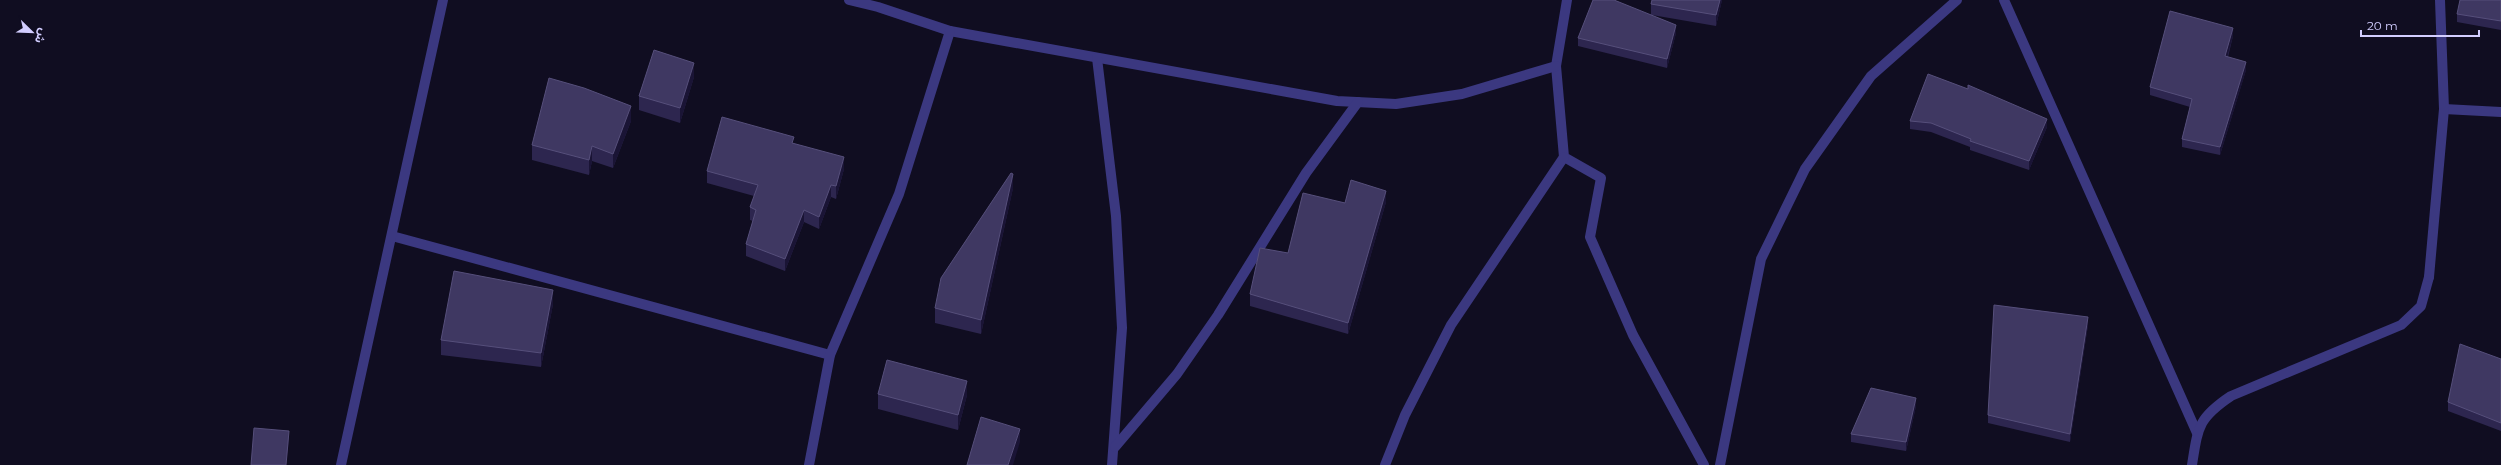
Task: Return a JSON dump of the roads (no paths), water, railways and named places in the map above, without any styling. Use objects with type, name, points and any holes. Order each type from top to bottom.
[{"type":"street","points":[[341,465],[443,0]]},
{"type":"street","points":[[849,0],[879,4],[950,31],[1337,101],[1396,104],[1462,94],[1556,66]]},
{"type":"street","points":[[1385,465],[1406,415],[1451,325],[1564,157],[1556,66],[1567,0]]},
{"type":"street","points":[[1720,465],[1761,259],[1805,169],[1871,76],[1958,0]]},
{"type":"street","points":[[2004,0],[2197,433]]},
{"type":"street","points":[[2192,465],[2197,433],[2209,411],[2231,396],[2401,325],[2421,306],[2429,277],[2444,109],[2440,0]]},
{"type":"street","points":[[809,465],[830,355],[899,194],[950,31]]},
{"type":"street","points":[[1097,58],[1116,216],[1122,328],[1115,447],[1112,465]]},
{"type":"street","points":[[1115,447],[1182,367],[1218,315],[1306,173],[1358,102]]},
{"type":"street","points":[[2444,109],[2501,112]]},
{"type":"street","points":[[1564,157],[1601,178],[1590,237],[1633,335],[1704,465]]},
{"type":"street","points":[[392,236],[830,355]]}]
